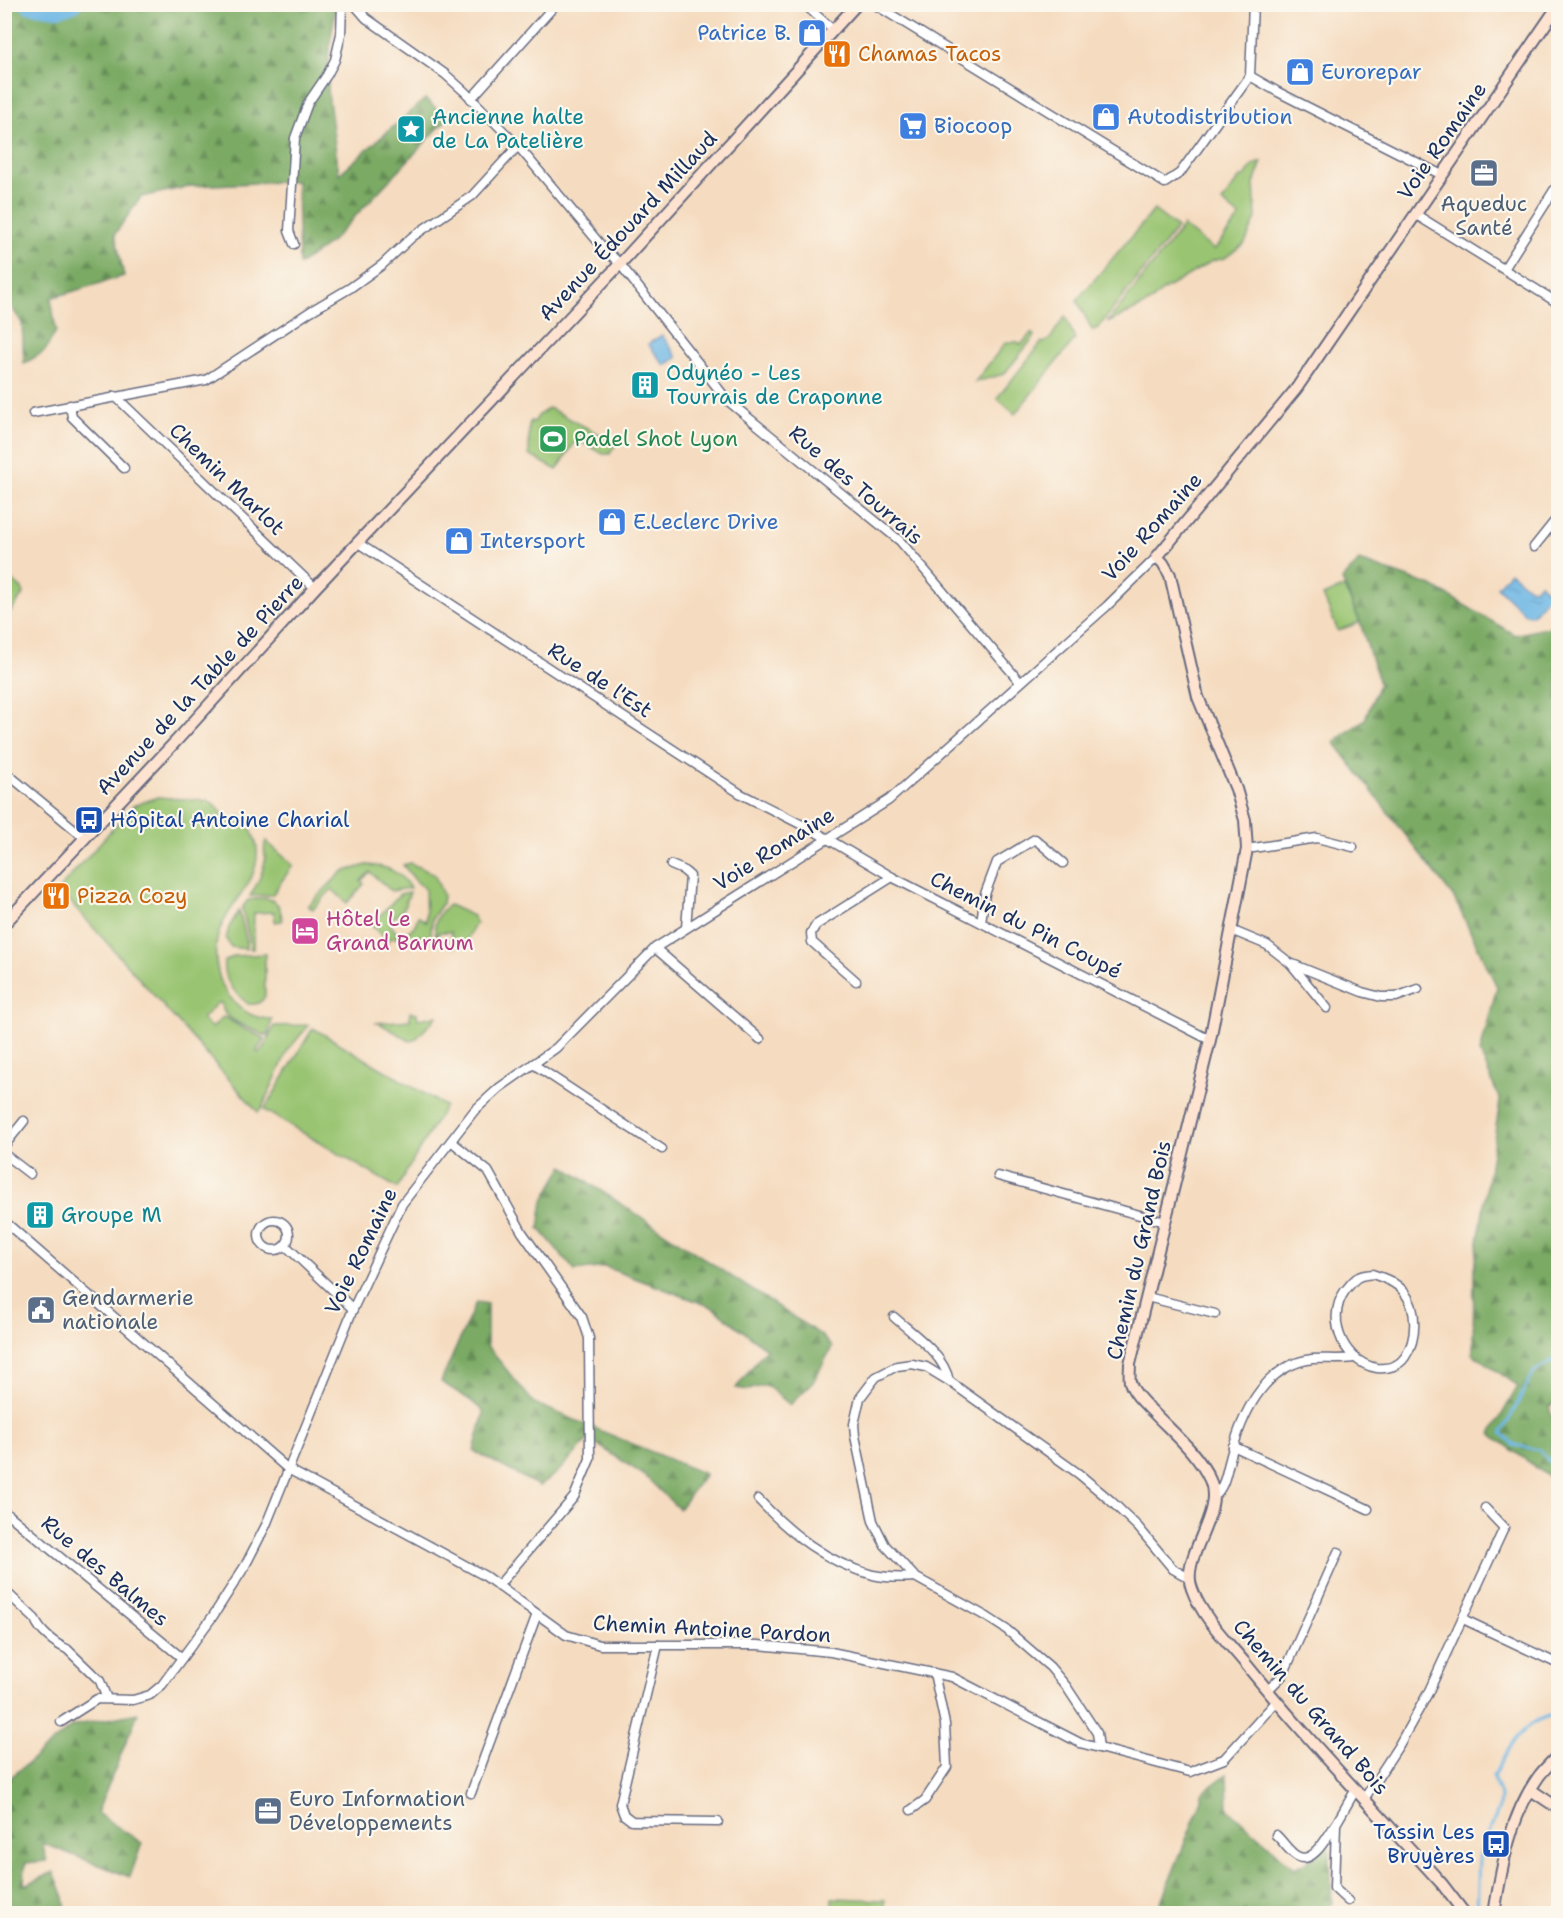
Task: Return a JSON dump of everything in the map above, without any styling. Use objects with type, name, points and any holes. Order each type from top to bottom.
[{"type":"street","points":[[294,244],[289,231],[295,138],[308,103],[335,60],[341,34],[342,4]]},
{"type":"street","name":"Rue des Tourrais","points":[[354,4],[366,18],[445,74],[518,146],[600,244],[620,264],[728,401],[900,541],[1020,682]]},
{"type":"street","points":[[468,96],[556,4]]},
{"type":"street","points":[[804,4],[833,30]]},
{"type":"street","name":"Avenue Édouard Millaud","points":[[424,472],[620,264],[857,4]]},
{"type":"street","points":[[874,4],[1165,183],[1180,172],[1250,76],[1253,4]]},
{"type":"street","name":"Voie Romaine","points":[[61,1722],[97,1699],[133,1700],[150,1695],[162,1685],[245,1566],[266,1525],[352,1309],[402,1204],[474,1112],[489,1096],[556,1048],[655,948],[889,800],[1107,606],[1156,557],[1296,389],[1556,6]]},
{"type":"street","points":[[1250,76],[1442,175]]},
{"type":"street","points":[[33,413],[206,380],[382,265],[411,237],[472,196],[518,146]]},
{"type":"street","points":[[1504,269],[1558,184]]},
{"type":"street","points":[[1415,214],[1558,303]]},
{"type":"street","name":"Chemin Marlot","points":[[115,396],[315,588]]},
{"type":"street","points":[[70,405],[72,417],[124,468]]},
{"type":"street","name":"Avenue de la Table de Pierre","points":[[4,924],[424,472]]},
{"type":"street","points":[[1534,547],[1558,517]]},
{"type":"street","name":"Rue de l'Est","points":[[358,543],[741,794],[826,838]]},
{"type":"street","name":"Chemin du Grand Bois","points":[[1156,557],[1163,563],[1170,575],[1198,697],[1236,789],[1245,820],[1247,849],[1210,1040],[1130,1364],[1130,1382],[1137,1395],[1200,1462],[1211,1482],[1214,1496]]},
{"type":"street","points":[[4,771],[85,838]]},
{"type":"street","name":"Chemin du Pin Coupé","points":[[826,838],[892,877],[1210,1040]]},
{"type":"street","points":[[1247,849],[1317,838],[1353,847]]},
{"type":"street","points":[[981,922],[985,894],[997,862],[1035,839],[1063,863]]},
{"type":"street","points":[[671,865],[690,876],[686,927]]},
{"type":"street","points":[[856,981],[812,942],[811,933],[816,925],[892,877]]},
{"type":"street","points":[[1231,930],[1267,945],[1290,963],[1327,1008]]},
{"type":"street","points":[[655,948],[760,1039]]},
{"type":"street","points":[[1290,963],[1362,992],[1381,997],[1396,997],[1418,988]]},
{"type":"street","points":[[533,1064],[662,1149]]},
{"type":"street","points":[[4,1146],[24,1121]]},
{"type":"street","points":[[451,1141],[488,1171],[535,1252],[582,1317],[588,1338],[590,1459],[574,1497],[498,1586]]},
{"type":"street","points":[[4,1154],[30,1174]]},
{"type":"street","points":[[998,1176],[1165,1222]]},
{"type":"street","name":"Chemin Antoine Pardon","points":[[4,1221],[288,1469],[485,1576],[566,1635],[600,1646],[758,1645],[831,1652],[934,1673],[952,1677],[1080,1743],[1190,1772],[1224,1758],[1276,1702]]},
{"type":"street","points":[[285,1245],[352,1309]]},
{"type":"street","points":[[1099,1748],[1097,1733],[1066,1686],[1050,1667],[1014,1636],[987,1617],[915,1577],[895,1557],[877,1533],[855,1436],[856,1411],[860,1398],[872,1382],[887,1370],[912,1364],[926,1367],[1079,1474],[1138,1527],[1173,1569],[1189,1578],[1190,1567],[1214,1496],[1221,1490],[1233,1446],[1257,1392],[1273,1376],[1291,1365],[1312,1359],[1353,1358],[1365,1366],[1384,1369],[1401,1363],[1410,1349],[1415,1324],[1411,1306],[1404,1292],[1388,1279],[1372,1274],[1358,1277],[1345,1290],[1337,1307],[1342,1343],[1353,1358]]},
{"type":"street","points":[[1147,1297],[1215,1314]]},
{"type":"street","points":[[894,1317],[940,1360],[947,1370],[949,1381]]},
{"type":"street","points":[[1233,1446],[1368,1509]]},
{"type":"street","points":[[758,1499],[792,1533],[830,1557],[874,1575],[915,1577]]},
{"type":"street","points":[[1364,1799],[1399,1745],[1428,1693],[1504,1528],[1485,1508]]},
{"type":"street","name":"Rue des Balmes","points":[[4,1513],[182,1658]]},
{"type":"street","points":[[1267,1691],[1283,1675],[1338,1552]]},
{"type":"street","name":"Chemin du Grand Bois","points":[[1189,1578],[1192,1590],[1206,1616],[1276,1702],[1442,1884],[1465,1914]]},
{"type":"street","points":[[4,1590],[35,1619],[37,1625],[100,1681],[107,1699]]},
{"type":"street","points":[[471,1793],[537,1614]]},
{"type":"street","points":[[1463,1619],[1554,1662]]},
{"type":"street","points":[[658,1644],[620,1804],[624,1815],[632,1821],[718,1822]]},
{"type":"street","points":[[911,1810],[926,1800],[947,1767],[945,1724],[934,1673]]},
{"type":"street","points":[[1494,1914],[1503,1860],[1515,1821],[1539,1776],[1558,1755]]},
{"type":"street","points":[[1276,1835],[1296,1856],[1309,1857],[1336,1824],[1356,1789]]},
{"type":"street","points":[[1531,1790],[1558,1808]]},
{"type":"street","points":[[1336,1824],[1334,1888],[1348,1900]]},
{"type":"green space","points":[[4,5],[336,5],[329,51],[328,93],[339,174],[425,99],[448,118],[331,242],[299,265],[297,181],[191,186],[141,197],[115,234],[124,276],[51,298],[56,331],[45,351],[24,364],[22,323],[5,297]]},
{"type":"green space","points":[[1262,162],[1254,183],[1256,218],[1245,243],[1225,258],[1212,261],[1162,291],[1149,303],[1107,323],[1183,226],[1214,250],[1240,217],[1222,202],[1240,177],[1245,177],[1253,165]]},
{"type":"green space","points":[[1154,210],[1177,228],[1098,328],[1092,330],[1077,300]]},
{"type":"green space","points":[[1065,316],[1075,339],[1015,414],[998,397],[1042,342],[1050,339]]},
{"type":"green space","points":[[1031,333],[1035,336],[1004,374],[975,382],[1006,342],[1018,342],[1021,345]]},
{"type":"green space","name":"Padel Shot Lyon","points":[[549,408],[616,443],[610,454],[603,454],[583,443],[580,438],[557,470],[529,455],[529,425]]},
{"type":"green space","points":[[1359,561],[1432,586],[1515,635],[1558,625],[1558,1402],[1549,1406],[1556,1432],[1550,1450],[1558,1457],[1558,1497],[1557,1483],[1491,1434],[1518,1386],[1473,1354],[1474,1268],[1500,1101],[1480,1052],[1497,987],[1454,898],[1334,742],[1365,719],[1379,684],[1360,622],[1342,580]]},
{"type":"green space","points":[[5,574],[24,593],[5,620],[10,605],[5,591]]},
{"type":"green space","points":[[1344,587],[1360,622],[1338,631],[1323,596]]},
{"type":"green space","points":[[158,797],[212,803],[234,824],[241,816],[250,827],[255,840],[257,861],[254,871],[221,927],[216,943],[216,960],[222,985],[234,1001],[253,1016],[272,1019],[268,1035],[249,1029],[227,1016],[221,1003],[217,1003],[202,1019],[212,1028],[223,1017],[264,1038],[256,1051],[258,1053],[265,1045],[274,1026],[309,1025],[288,1050],[262,1108],[258,1112],[59,889],[133,806]]},
{"type":"green space","points":[[266,841],[293,865],[272,895],[250,896],[263,870]]},
{"type":"green space","points":[[410,863],[434,874],[443,895],[442,904],[432,919],[431,936],[390,938],[388,941],[371,925],[400,894],[410,892],[403,910],[391,920],[391,925],[397,934],[411,929],[418,916],[426,922],[425,889],[403,865]]},
{"type":"green space","points":[[367,865],[392,870],[410,888],[391,891],[370,872],[361,881],[364,884],[347,903],[332,889],[313,909],[308,906],[342,872]]},
{"type":"green space","points":[[265,898],[278,906],[282,921],[275,922],[274,912],[254,913],[253,949],[250,949],[242,908],[248,900]]},
{"type":"green space","points":[[449,905],[473,916],[476,923],[465,943],[452,947],[451,932],[439,932],[436,936],[435,931],[441,911]]},
{"type":"green space","points":[[239,911],[246,938],[246,949],[231,947],[226,939],[229,927]]},
{"type":"green space","points":[[265,954],[265,996],[258,1003],[248,1004],[234,991],[227,980],[224,962],[234,956]]},
{"type":"green space","points":[[410,1012],[417,1013],[418,1019],[437,1016],[415,1040],[410,1041],[379,1023],[375,1023],[410,1020]]},
{"type":"green space","points":[[313,1028],[445,1106],[397,1188],[264,1110]]},
{"type":"green space","points":[[563,1166],[821,1335],[832,1347],[813,1382],[790,1405],[766,1385],[748,1390],[736,1388],[766,1349],[712,1307],[605,1267],[575,1271],[539,1228],[543,1201]]},
{"type":"green space","points":[[476,1302],[487,1304],[487,1346],[534,1403],[705,1474],[679,1509],[644,1475],[589,1439],[557,1473],[539,1486],[474,1451],[484,1412],[470,1400],[441,1382]]},
{"type":"green space","points":[[138,1713],[97,1813],[142,1843],[130,1877],[42,1843],[47,1861],[25,1863],[24,1885],[54,1872],[64,1897],[66,1913],[5,1913],[5,1782],[72,1726]]},
{"type":"green space","points":[[1227,1774],[1228,1809],[1294,1868],[1312,1859],[1329,1838],[1332,1903],[1322,1913],[1156,1914],[1202,1800],[1202,1793]]},
{"type":"green space","points":[[832,1898],[885,1900],[885,1913],[832,1913]]},
{"type":"water","points":[[662,335],[677,357],[665,366],[648,344]]},
{"type":"water","points":[[1510,572],[1529,588],[1535,589],[1540,583],[1550,594],[1532,615],[1525,614],[1497,587]]},
{"type":"waterway","points":[[29,4],[57,8],[73,4]]},
{"type":"waterway","points":[[1558,1358],[1534,1372],[1502,1433],[1513,1445],[1539,1450],[1558,1471]]},
{"type":"waterway","points":[[1477,1914],[1479,1857],[1499,1808],[1500,1796],[1493,1776],[1518,1736],[1525,1729],[1534,1722],[1558,1714]]},
{"type":"place","name":"Patrice B.","points":[[812,33]]},
{"type":"place","name":"Chamas Tacos","points":[[837,54]]},
{"type":"place","name":"Eurorepar","points":[[1300,72]]},
{"type":"place","name":"Autodistribution","points":[[1106,117]]},
{"type":"place","name":"Biocoop","points":[[913,126]]},
{"type":"place","name":"Ancienne halte de La Patelière","points":[[411,129]]},
{"type":"place","name":"Aqueduc Santé","points":[[1484,173]]},
{"type":"place","name":"Odynéo - Les Tourrais de Craponne","points":[[645,385]]},
{"type":"place","name":"Padel Shot Lyon","points":[[553,439]]},
{"type":"place","name":"E.Leclerc Drive","points":[[612,522]]},
{"type":"place","name":"Intersport","points":[[459,541]]},
{"type":"place","name":"Hôpital Antoine Charial","points":[[89,820]]},
{"type":"place","name":"Pizza Cozy","points":[[56,896]]},
{"type":"place","name":"Hôtel Le Grand Barnum","points":[[305,931]]},
{"type":"place","name":"Groupe M","points":[[40,1215]]},
{"type":"place","name":"Gendarmerie nationale","points":[[41,1310]]},
{"type":"place","name":"Euro Information Développements","points":[[268,1811]]},
{"type":"place","name":"Tassin Les Bruyères","points":[[1496,1844]]}]
